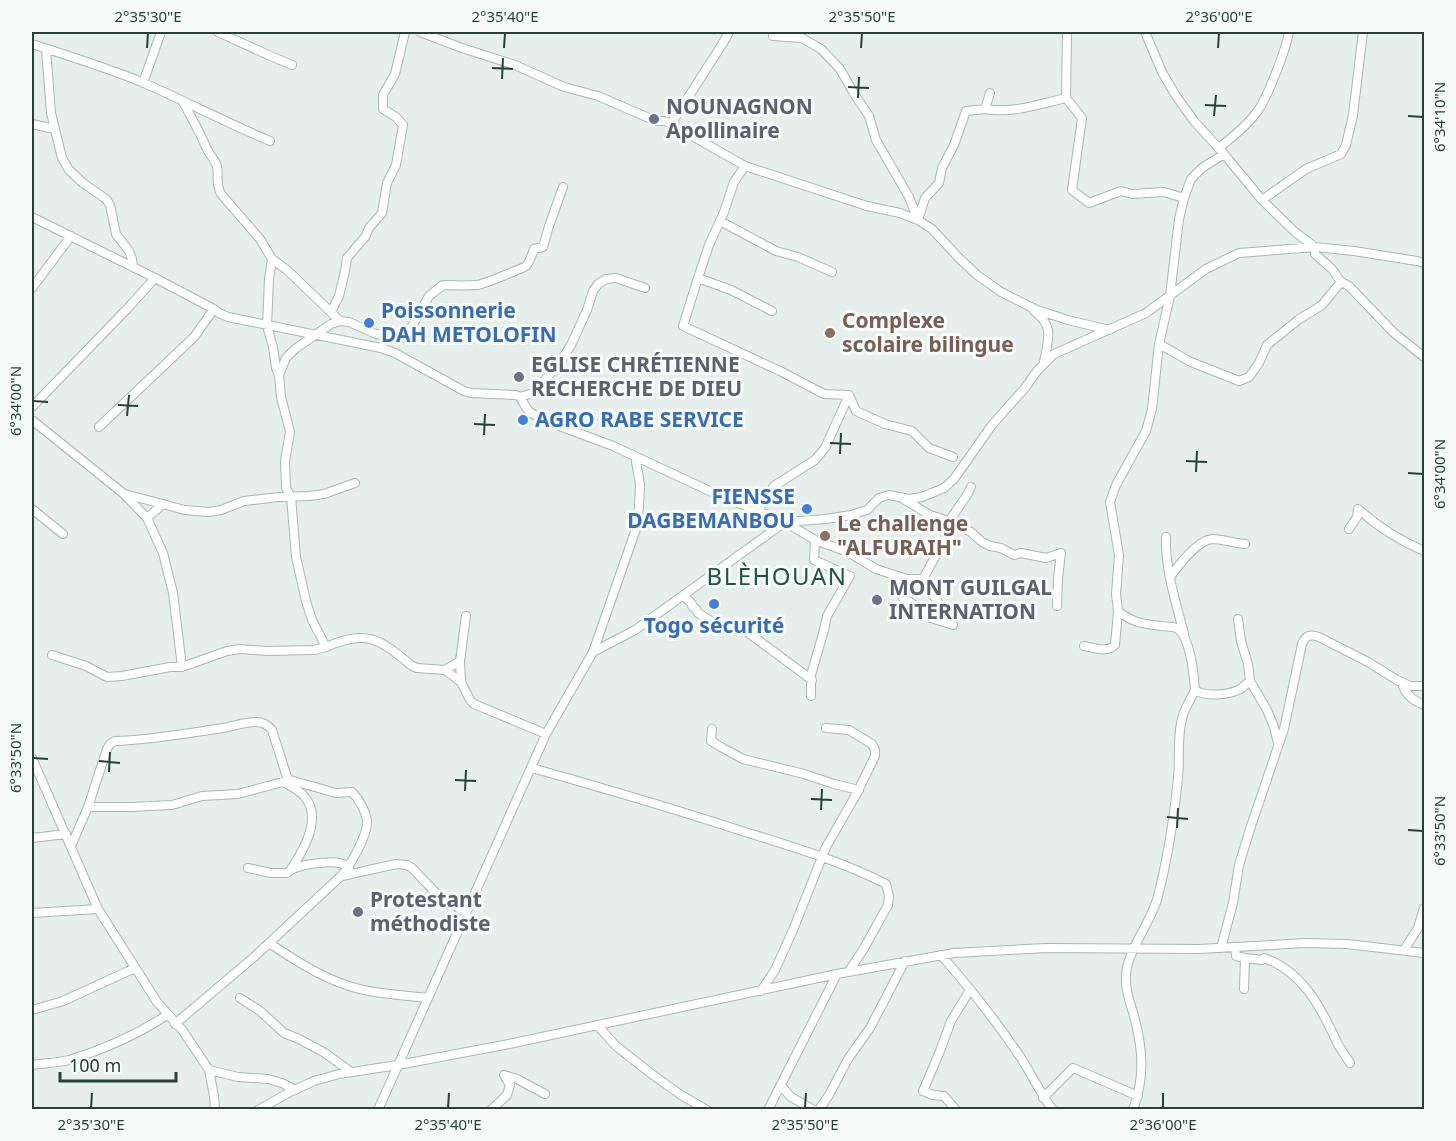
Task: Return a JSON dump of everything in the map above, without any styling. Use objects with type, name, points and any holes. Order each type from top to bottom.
[{"type":"street","points":[[143,83],[161,32]]},
{"type":"street","points":[[219,32],[292,64]]},
{"type":"street","points":[[331,312],[339,296],[347,258],[382,213],[387,183],[396,165],[403,125],[396,117],[383,109],[383,95],[395,74],[405,32]]},
{"type":"street","points":[[420,32],[515,65],[564,87],[598,96],[656,121],[665,121],[745,166],[867,206],[900,213],[918,220],[932,229],[977,275],[1001,292],[1037,310],[1109,330]]},
{"type":"street","points":[[671,124],[729,32]]},
{"type":"street","points":[[1067,32],[1066,98],[1082,118],[1072,190],[1089,203],[1121,191],[1132,194],[1164,192],[1184,198]]},
{"type":"street","points":[[1144,32],[1162,72],[1194,120],[1262,200],[1295,232],[1315,247]]},
{"type":"street","points":[[1084,646],[1104,650],[1111,649],[1115,645],[1119,555],[1110,502],[1116,485],[1146,431],[1152,409],[1159,344],[1170,296],[1179,219],[1184,198],[1191,179],[1222,151],[1257,112],[1273,77],[1288,32]]},
{"type":"street","points":[[1262,200],[1306,169],[1341,154],[1346,145],[1353,115],[1363,32]]},
{"type":"street","points":[[773,36],[802,38],[821,49],[840,69],[869,116],[876,140],[909,197],[918,220]]},
{"type":"street","points":[[32,44],[143,83],[270,141]]},
{"type":"street","points":[[46,48],[51,113],[62,158],[69,170],[106,199],[110,205],[116,234],[129,251],[132,267]]},
{"type":"street","points":[[985,109],[990,93]]},
{"type":"street","points":[[918,220],[925,198],[939,183],[942,168],[954,145],[966,111],[1010,110],[1066,98]]},
{"type":"street","points":[[183,102],[214,159],[217,168],[217,186],[221,194],[260,239],[272,259],[287,270],[340,321]]},
{"type":"street","points":[[32,124],[54,129]]},
{"type":"street","points":[[745,166],[734,182],[709,245],[683,326],[824,394],[849,395]]},
{"type":"street","points":[[279,375],[282,364],[295,349],[331,324],[340,321],[349,322],[376,334],[402,338],[407,335],[429,296],[443,285],[477,285],[525,267],[534,249],[543,247],[563,187]]},
{"type":"street","points":[[32,217],[155,278],[214,309],[219,314],[267,326],[381,348],[396,353],[471,393],[511,394],[520,397],[533,393],[559,364],[571,345],[598,284],[606,279],[616,278],[645,288]]},
{"type":"street","points":[[720,221],[776,251],[798,257],[832,272]]},
{"type":"street","points":[[32,288],[72,236]]},
{"type":"street","points":[[1315,247],[1315,254],[1332,268],[1341,282],[1349,286],[1393,332],[1425,357]]},
{"type":"street","points":[[593,652],[635,630],[785,522],[851,515],[867,510],[879,498],[889,495],[909,499],[922,497],[944,488],[954,479],[992,425],[1025,388],[1044,362],[1054,354],[1146,313],[1206,269],[1239,253],[1315,247],[1425,263]]},
{"type":"street","points":[[272,259],[267,326],[290,432],[285,461],[286,488],[291,497],[296,556],[306,601],[312,620],[326,647]]},
{"type":"street","points":[[32,407],[155,278]]},
{"type":"street","points":[[698,278],[732,290],[772,311]]},
{"type":"street","points":[[1159,344],[1191,362],[1239,381],[1249,377],[1259,363],[1266,345],[1322,305],[1341,282]]},
{"type":"street","points":[[1023,303],[1043,318],[1048,328],[1049,338],[1044,362]]},
{"type":"street","points":[[99,427],[194,338],[214,309]]},
{"type":"street","points":[[849,395],[855,411],[885,424],[912,431],[929,448],[953,458]]},
{"type":"street","points":[[758,510],[774,486],[815,460],[825,448],[849,395]]},
{"type":"street","points":[[520,397],[531,413],[546,421],[613,446],[716,494],[785,522],[815,540],[848,552],[876,569],[907,579],[923,579]]},
{"type":"street","points":[[32,420],[124,494],[147,518],[163,553],[173,593],[183,667]]},
{"type":"street","points":[[378,1110],[546,735],[593,652],[636,529],[640,484],[635,456]]},
{"type":"street","points":[[124,494],[185,510],[209,512],[244,501],[324,494],[355,483]]},
{"type":"street","points":[[923,579],[947,535],[951,519],[971,487]]},
{"type":"street","points":[[279,497],[286,488]]},
{"type":"street","points":[[900,497],[930,515],[951,519],[952,523],[971,531],[982,542],[1014,555],[1021,553],[1046,558],[1061,553],[1057,606]]},
{"type":"street","points":[[147,518],[162,505]]},
{"type":"street","points":[[32,509],[63,534]]},
{"type":"street","points":[[1349,529],[1357,517],[1358,509],[1396,537],[1425,551]]},
{"type":"street","points":[[1133,1110],[1142,1079],[1142,1054],[1137,1026],[1126,990],[1127,965],[1158,896],[1173,823],[1179,774],[1181,719],[1195,690],[1190,657],[1170,577],[1166,537]]},
{"type":"street","points":[[1170,577],[1181,562],[1200,544],[1209,539],[1245,544]]},
{"type":"street","points":[[811,696],[811,675],[826,616],[850,576],[814,560],[815,540]]},
{"type":"street","points":[[903,598],[923,610],[929,609],[934,613],[931,618],[953,626],[923,579]]},
{"type":"street","points":[[684,596],[698,614],[722,628],[743,630],[812,680]]},
{"type":"street","points":[[1118,610],[1128,619],[1138,623],[1177,628],[1184,635]]},
{"type":"street","points":[[466,616],[460,661],[461,682],[470,700],[474,704],[546,735]]},
{"type":"street","points":[[1238,619],[1250,681],[1267,710],[1279,744]]},
{"type":"street","points":[[1221,948],[1233,903],[1239,865],[1284,729],[1302,644],[1308,635],[1319,637],[1410,686],[1425,686]]},
{"type":"street","points":[[52,655],[86,666],[107,677],[183,667],[227,651],[240,649],[314,650],[352,638],[374,639],[382,642],[411,666],[445,670],[461,682]]},
{"type":"street","points":[[445,670],[460,661]]},
{"type":"street","points":[[1195,690],[1200,694],[1213,695],[1236,692],[1250,681]]},
{"type":"street","points":[[1402,682],[1403,689],[1409,696],[1425,705]]},
{"type":"street","points":[[71,846],[88,807],[103,758],[110,744],[116,741],[263,723],[272,730],[287,781],[306,798],[312,810],[312,823],[300,856],[287,873],[271,873],[248,868]]},
{"type":"street","points":[[761,991],[775,970],[826,847],[859,790],[875,756],[872,744],[849,730],[826,728]]},
{"type":"street","points":[[712,729],[711,741],[743,759],[859,790]]},
{"type":"street","points":[[32,758],[98,909],[157,1002],[183,1031],[208,1070],[215,1110]]},
{"type":"street","points":[[532,768],[668,807],[822,856],[886,884],[889,896],[888,905],[849,971]]},
{"type":"street","points":[[88,807],[172,805],[202,795],[238,794],[287,781],[327,791],[352,792],[360,802],[367,824],[349,867],[269,944],[175,1024]]},
{"type":"street","points":[[32,838],[66,834]]},
{"type":"street","points":[[291,869],[316,864],[339,863],[349,867]]},
{"type":"street","points":[[341,876],[396,864],[407,865],[437,894],[466,914]]},
{"type":"street","points":[[1404,950],[1418,928],[1425,908]]},
{"type":"street","points":[[32,913],[98,909]]},
{"type":"street","points":[[258,1110],[314,1081],[351,1072],[509,1044],[849,971],[940,955],[1046,948],[1221,948],[1306,943],[1347,944],[1425,953]]},
{"type":"street","points":[[269,944],[307,967],[345,985],[428,998]]},
{"type":"street","points":[[1235,947],[1236,956],[1262,960],[1264,958],[1281,965],[1305,987],[1315,999],[1350,1063]]},
{"type":"street","points":[[940,955],[970,990],[1022,1059],[1043,1098],[1053,1110]]},
{"type":"street","points":[[1244,989],[1245,958]]},
{"type":"street","points":[[780,1088],[791,1097],[816,1110],[829,1095],[848,1059],[870,1029],[905,961]]},
{"type":"street","points":[[32,1010],[63,1000],[135,968]]},
{"type":"street","points":[[768,1110],[837,974]]},
{"type":"street","points":[[957,1110],[944,1096],[933,1095],[923,1090],[951,1021],[970,990]]},
{"type":"street","points":[[240,998],[260,1011],[284,1033],[325,1053],[351,1072]]},
{"type":"street","points":[[32,1065],[67,1060],[133,1035],[167,1015]]},
{"type":"street","points":[[597,1025],[616,1046],[653,1075],[707,1110]]},
{"type":"street","points":[[1043,1098],[1073,1068],[1138,1096]]},
{"type":"street","points":[[208,1070],[238,1077],[268,1079],[295,1090]]},
{"type":"street","points":[[491,1110],[507,1095],[510,1085],[504,1075],[517,1079],[545,1094]]},
{"type":"place","name":"NOUNAGNON Apollinaire","points":[[654,119]]},
{"type":"place","name":"Poissonnerie DAH METOLOFIN","points":[[369,323]]},
{"type":"place","name":"Complexe scolaire bilingue","points":[[830,333]]},
{"type":"place","name":"EGLISE CHRÉTIENNE RECHERCHE DE DIEU","points":[[519,377]]},
{"type":"place","name":"AGRO RABE SERVICE","points":[[523,420]]},
{"type":"place","name":"FIENSSE DAGBEMANBOU","points":[[807,509]]},
{"type":"place","name":"Le challenge \"ALFURAIH\"","points":[[825,536]]},
{"type":"place","name":"MONT GUILGAL INTERNATION","points":[[877,600]]},
{"type":"place","name":"Togo sécurité","points":[[714,604]]},
{"type":"place","name":"Protestant méthodiste","points":[[358,912]]},
{"type":"district","name":"BLÈHOUAN","points":[[777,577]]}]
